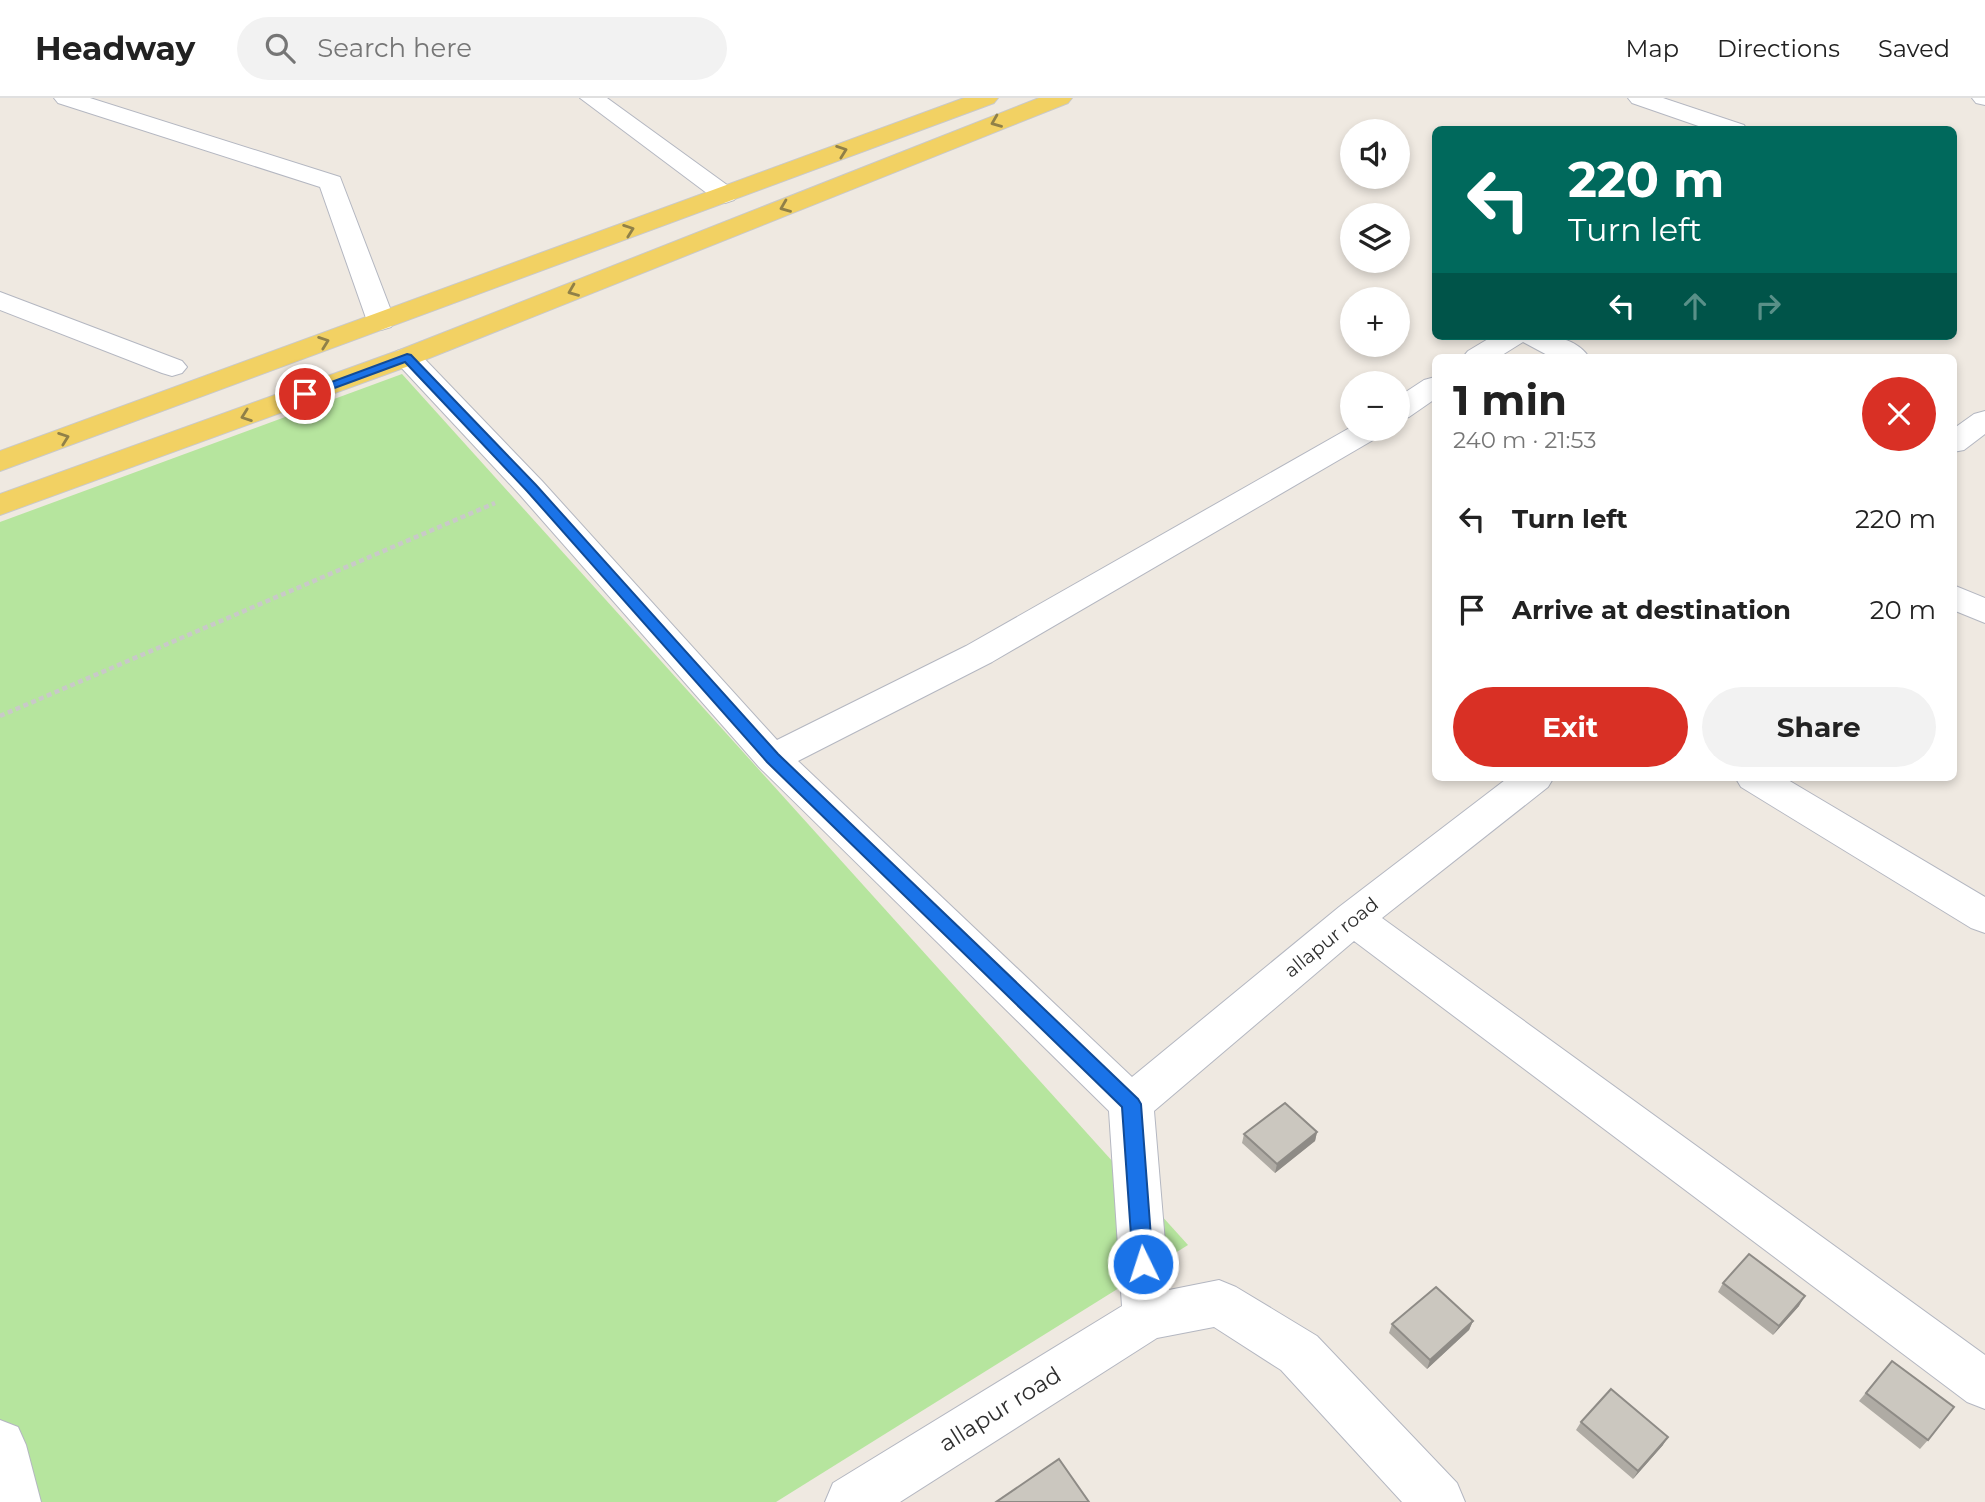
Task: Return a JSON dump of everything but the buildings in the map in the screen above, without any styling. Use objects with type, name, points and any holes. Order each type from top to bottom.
[{"type":"main road","points":[[0,461],[986,98]]},
{"type":"main road","points":[[0,505],[407,358],[1060,98]]},
{"type":"street","points":[[66,98],[331,182],[381,321]]},
{"type":"street","points":[[592,98],[725,195]]},
{"type":"street","points":[[1640,98],[1723,126]]},
{"type":"street","points":[[0,300],[172,367]]},
{"type":"street","points":[[1483,354],[1506,340]]},
{"type":"street","points":[[1540,340],[1568,354]]},
{"type":"street","points":[[407,358],[531,488],[772,758],[1131,1104],[1147,1317]]},
{"type":"street","points":[[1410,403],[1432,388]]},
{"type":"street","points":[[1957,440],[1985,421]]},
{"type":"street","points":[[772,758],[979,654],[1348,441]]},
{"type":"street","points":[[1957,598],[1985,612]]},
{"type":"street","name":"allapur road","points":[[1131,1104],[1353,918],[1530,781]]},
{"type":"street","points":[[1761,781],[1985,917]]},
{"type":"street","points":[[1353,918],[1985,1385]]},
{"type":"street","name":"allapur road","points":[[852,1502],[1147,1317],[1219,1303],[1299,1353],[1438,1502]]},
{"type":"street","points":[[0,1445],[14,1502]]},
{"type":"path","points":[[0,716],[531,488]]},
{"type":"green space","points":[[402,374],[1188,1245],[776,1502],[0,1502],[0,522]]},
{"type":"route","points":[[305,394],[407,358],[531,488],[772,758],[1131,1104],[1143,1264]]}]
